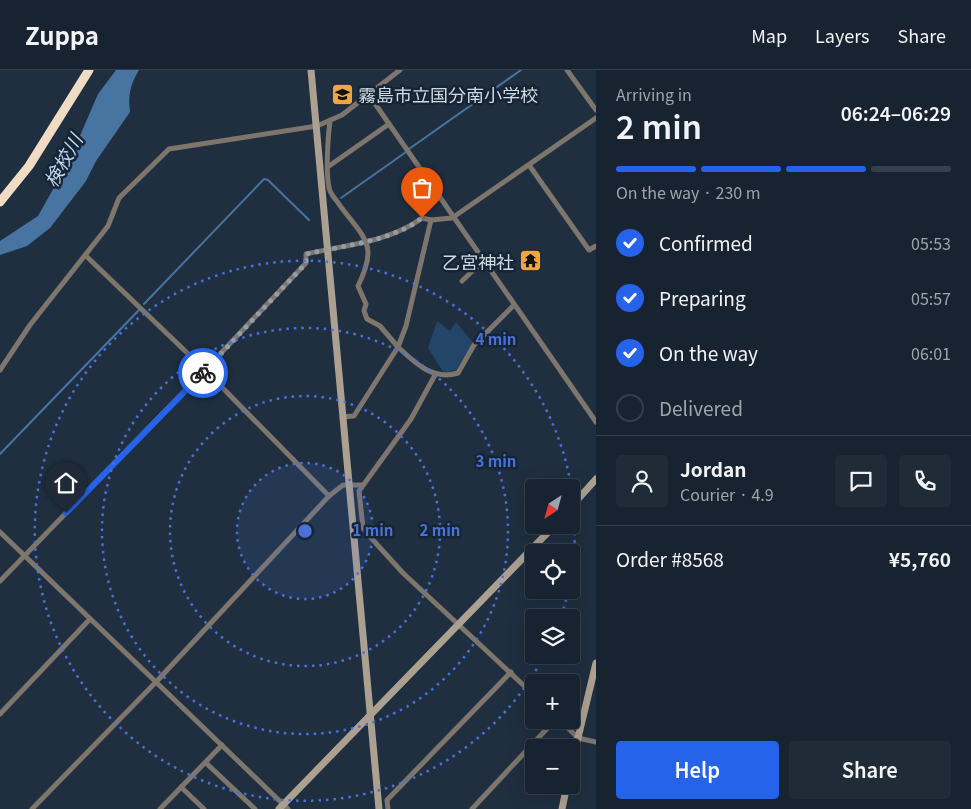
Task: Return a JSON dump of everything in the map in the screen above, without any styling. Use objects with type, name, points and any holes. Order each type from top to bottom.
[{"type":"highway","points":[[0,202],[29,166],[89,70]]},
{"type":"main road","points":[[311,70],[379,809]]},
{"type":"main road","points":[[580,497],[596,479]]},
{"type":"main road","points":[[284,807],[546,534]]},
{"type":"main road","points":[[578,738],[596,663]]},
{"type":"main road","points":[[562,809],[565,794]]},
{"type":"street","points":[[0,370],[30,325],[108,226],[119,198],[169,149],[317,126],[330,121],[400,70]]},
{"type":"street","points":[[568,70],[596,110]]},
{"type":"street","points":[[369,94],[452,218],[596,422]]},
{"type":"street","points":[[0,581],[206,370],[306,263],[306,254],[394,234],[410,227],[422,218],[432,220],[452,218],[596,118]]},
{"type":"street","points":[[330,121],[327,146],[330,166],[330,192],[366,240],[370,252],[368,265],[358,286],[366,304],[364,311],[367,319],[380,326],[415,363],[435,375],[458,373],[474,345],[514,305]]},
{"type":"street","points":[[330,166],[388,124]]},
{"type":"street","points":[[530,165],[590,250],[596,246]]},
{"type":"street","points":[[342,417],[354,416],[398,347],[406,326],[432,220]]},
{"type":"street","points":[[85,255],[206,370],[329,496]]},
{"type":"street","points":[[462,281],[483,261]]},
{"type":"street","points":[[435,375],[411,419],[359,491],[362,528],[404,574],[525,686]]},
{"type":"street","points":[[32,809],[156,682],[329,496],[343,485],[362,485]]},
{"type":"street","points":[[0,532],[284,807]]},
{"type":"street","points":[[0,714],[90,619]]},
{"type":"street","points":[[388,809],[387,800],[511,672]]},
{"type":"street","points":[[472,809],[547,729]]},
{"type":"street","points":[[569,729],[578,738],[596,742]]},
{"type":"street","points":[[160,809],[222,745]]},
{"type":"street","points":[[206,762],[255,809]]},
{"type":"street","points":[[181,788],[204,809]]},
{"type":"shaded area","points":[[116,70],[139,70],[130,90],[130,112],[96,161],[86,181],[50,228],[27,246],[0,255],[0,241],[38,216],[69,161],[98,94]]},
{"type":"shaded area","points":[[437,321],[450,331],[456,322],[473,343],[456,370],[444,373],[428,348]]},
{"type":"waterway","points":[[409,149],[521,70]]},
{"type":"waterway","points":[[341,198],[406,152]]},
{"type":"waterway","points":[[144,304],[264,179],[268,180],[309,220]]},
{"type":"waterway","points":[[0,454],[139,310]]},
{"type":"way so far","points":[[203,373],[306,263],[306,254],[394,234],[410,227],[422,218]]},
{"type":"place","name":"霧島市立国分南小学校","points":[[342,94]]},
{"type":"place","name":"乙宮神社","points":[[530,261]]},
{"type":"route","points":[[66,513],[203,373]]},
{"type":"water label","name":"検校川","points":[[62,160]]}]
